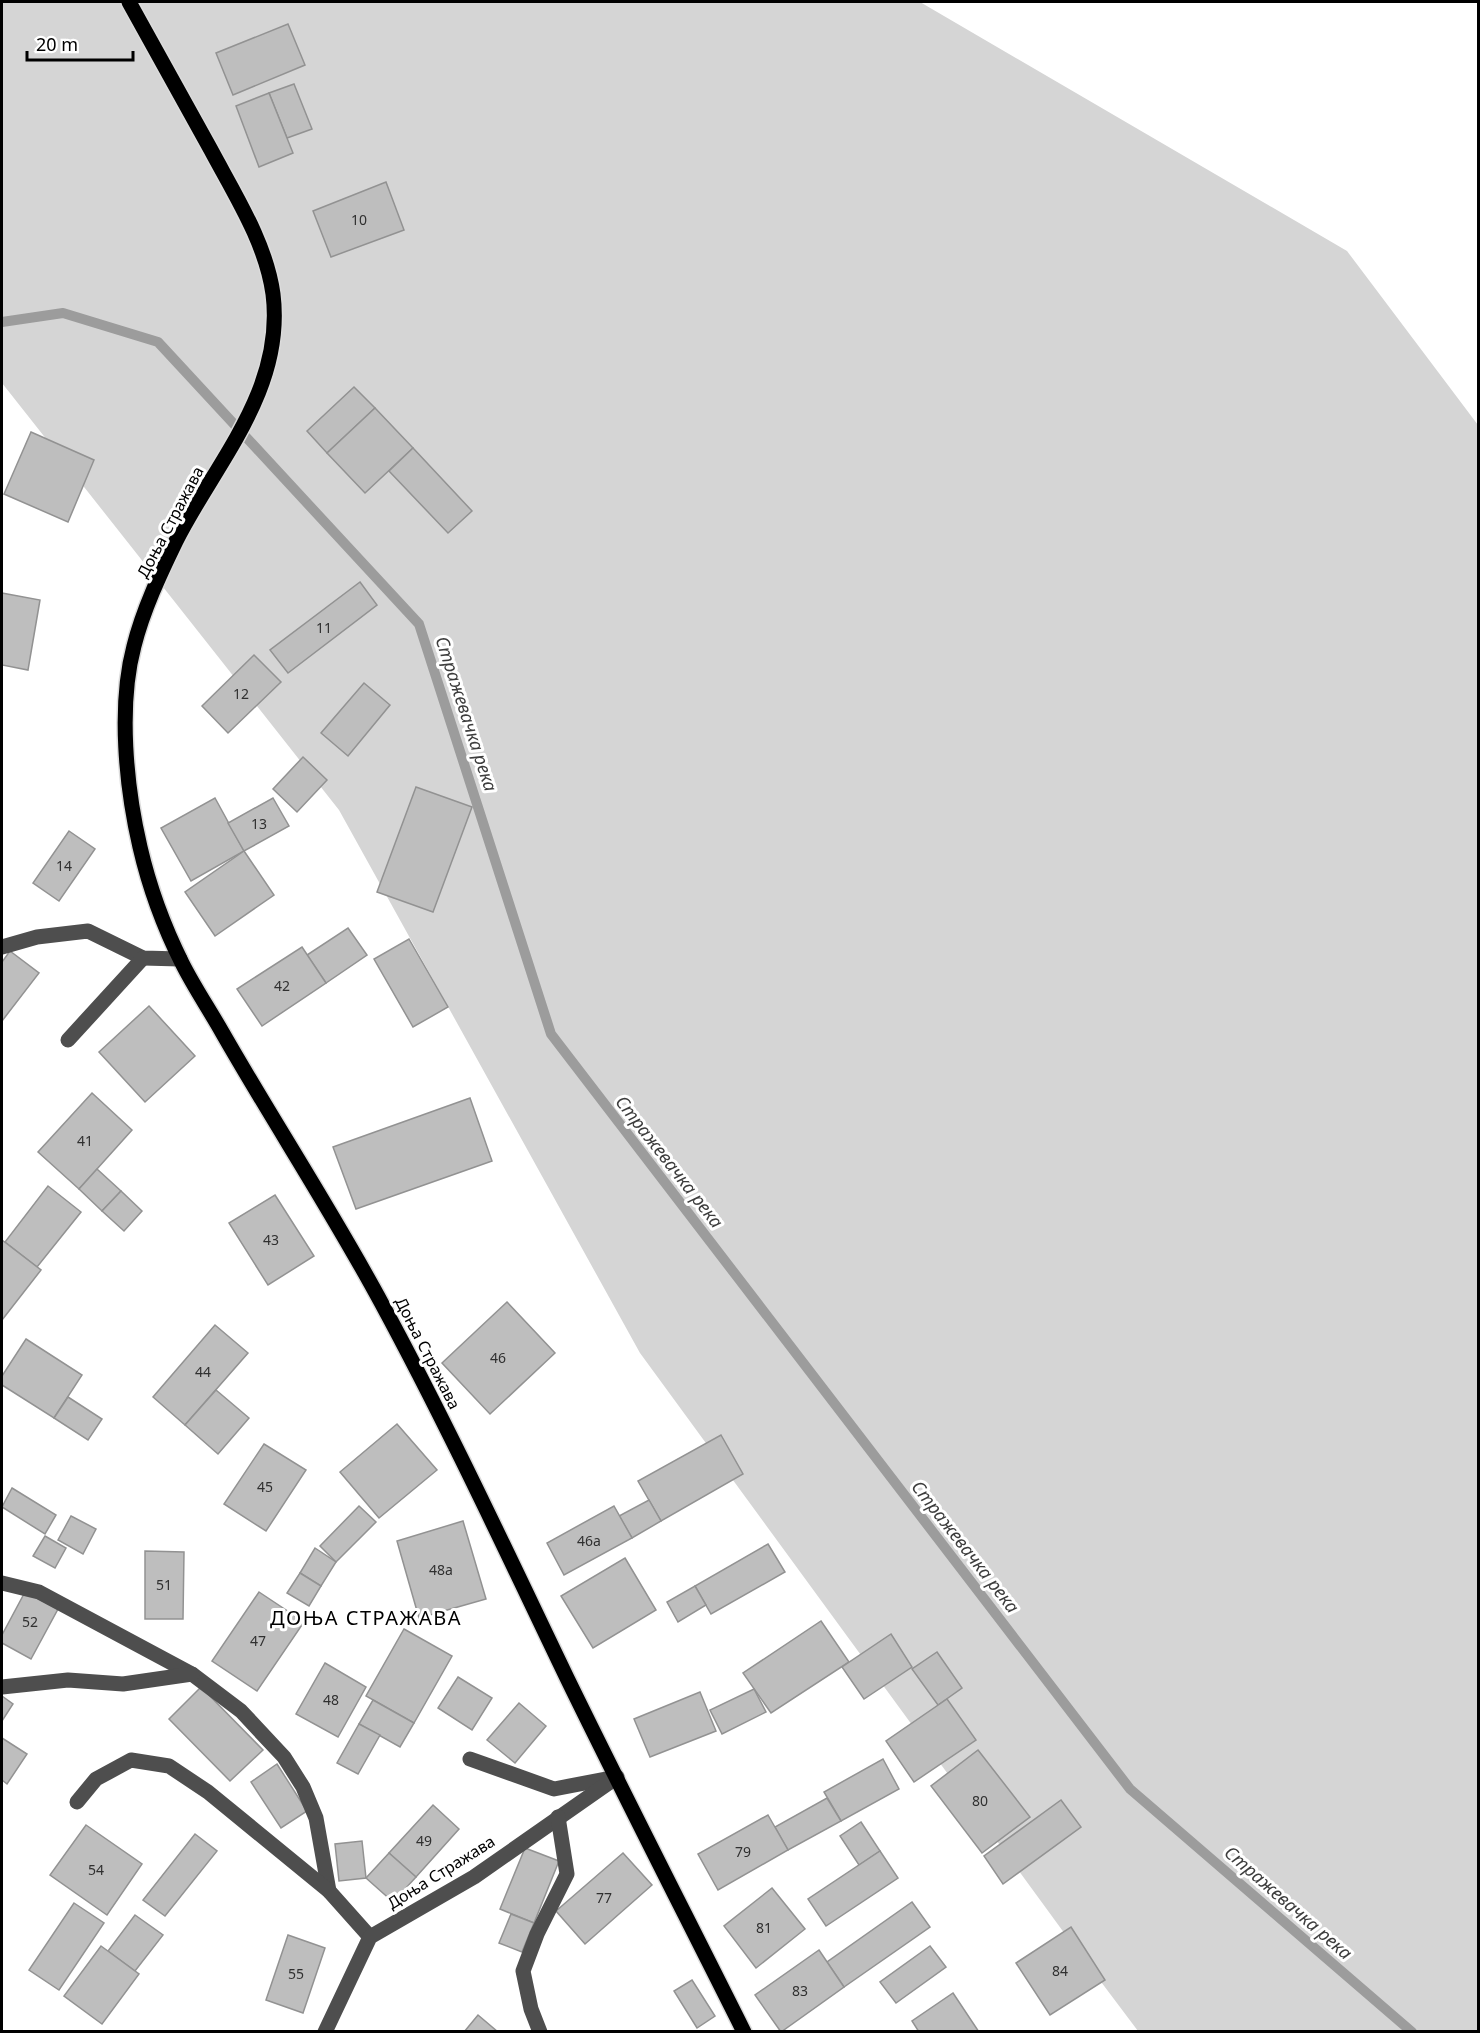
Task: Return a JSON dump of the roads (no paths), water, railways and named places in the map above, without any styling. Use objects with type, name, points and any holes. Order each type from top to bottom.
[{"type":"main road","name":"Доња Стражава","points":[[129,2],[240,204],[270,277],[273,299],[273,343],[256,402],[178,538],[152,593],[133,647],[126,690],[127,759],[134,820],[149,880],[180,959],[255,1089],[326,1203],[413,1361],[617,1778],[744,2031]]},
{"type":"street","points":[[2,947],[37,937],[88,931],[143,958],[180,959]]},
{"type":"street","points":[[68,1040],[143,958]]},
{"type":"street","points":[[2,1583],[39,1592],[192,1674],[241,1711],[284,1757],[303,1787],[316,1818],[329,1891]]},
{"type":"street","points":[[2,1687],[68,1680],[123,1684],[192,1674]]},
{"type":"street","points":[[470,1759],[554,1789],[617,1778]]},
{"type":"street","points":[[77,1802],[96,1779],[131,1760],[169,1766],[208,1792],[329,1891],[370,1936],[325,2031]]},
{"type":"street","name":"Доња Стражава","points":[[370,1936],[474,1877],[617,1778]]},
{"type":"street","points":[[540,2031],[531,2009],[524,1971],[537,1934],[567,1874],[558,1817]]},
{"type":"waterway","name":"Стражевачка река","points":[[2,322],[63,313],[158,342],[419,624],[551,1034],[1130,1789],[1412,2032]]},
{"type":"district","name":"ДОЊА СТРАЖАВА","points":[[366,1618]]}]
